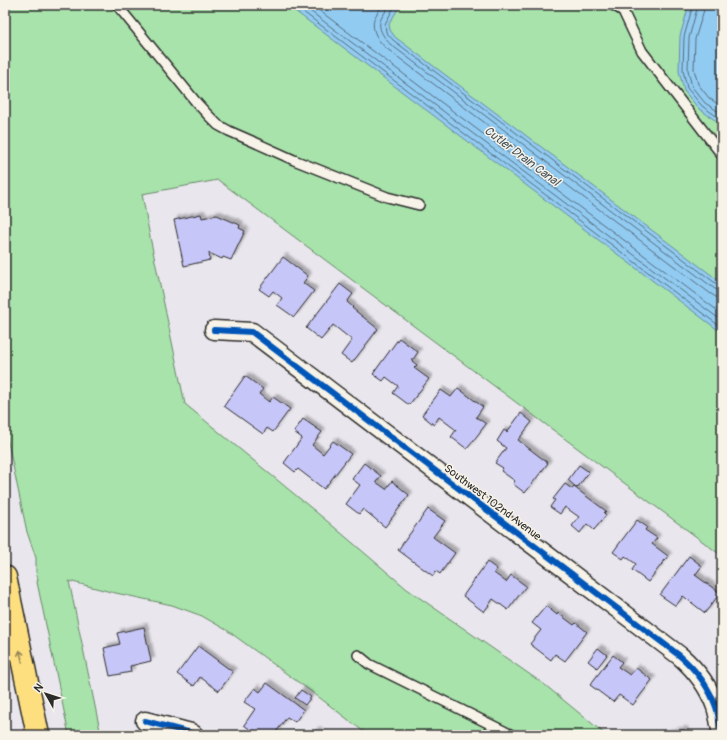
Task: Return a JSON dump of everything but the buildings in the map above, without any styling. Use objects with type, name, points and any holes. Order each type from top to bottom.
[{"type":"highway","points":[[5,577],[38,735]]},
{"type":"street","name":"Southwest 102nd Avenue","points":[[214,330],[252,332],[680,656],[695,670],[706,686],[717,713],[722,735]]},
{"type":"street","points":[[145,721],[194,735]]},
{"type":"lane","points":[[117,5],[196,102],[218,124],[229,131],[321,171],[387,197],[418,206]]},
{"type":"lane","points":[[613,5],[623,11],[642,52],[722,155]]},
{"type":"lane","points":[[358,655],[369,664],[512,735]]},
{"type":"green space","points":[[5,5],[722,5],[722,556],[218,180],[142,194],[185,404],[407,589],[545,685],[606,735],[368,735],[228,631],[202,616],[172,605],[69,581],[101,735],[69,735],[37,582],[36,558],[27,532],[5,428]]},
{"type":"water","name":"Cutler Drain Canal","points":[[287,5],[397,5],[398,9],[389,24],[390,30],[395,37],[722,283],[722,333]]},
{"type":"water","points":[[689,5],[722,5],[722,125],[699,109],[684,91],[679,71],[680,36]]},
{"type":"cycle path","points":[[214,330],[252,332],[680,656],[697,673],[710,693],[717,710],[722,735]]},
{"type":"cycle path","points":[[145,721],[194,735]]}]
